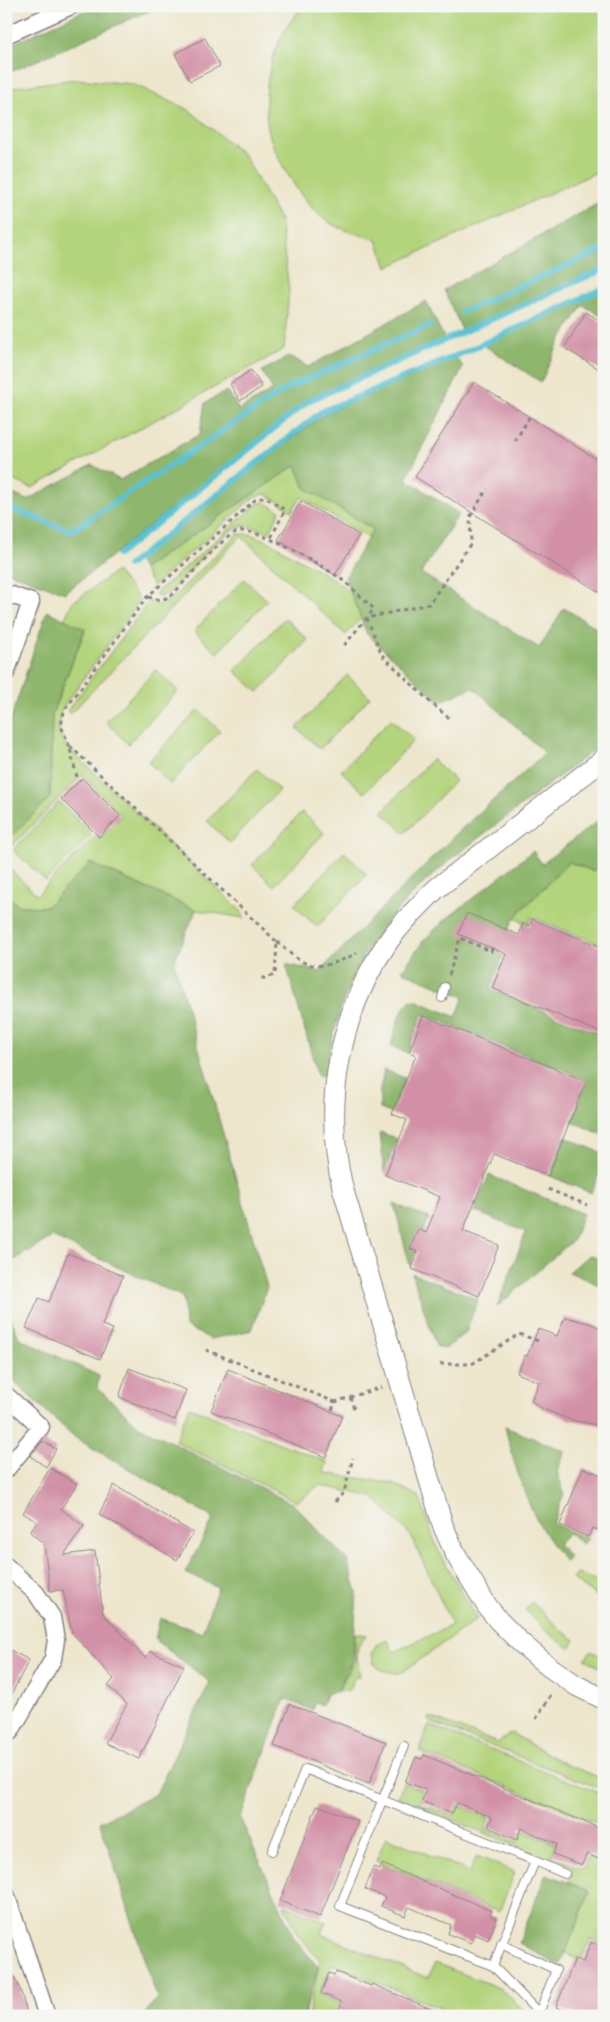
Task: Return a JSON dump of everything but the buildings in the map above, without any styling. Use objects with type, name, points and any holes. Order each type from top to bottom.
[{"type":"street","points":[[6,35],[71,6]]},
{"type":"street","points":[[6,593],[30,602],[6,673]]},
{"type":"street","points":[[604,759],[436,889],[391,937],[367,978],[349,1022],[336,1075],[333,1110],[335,1144],[343,1189],[432,1489],[449,1540],[476,1590],[498,1620],[534,1655],[563,1676],[604,1699]]},
{"type":"street","points":[[6,1395],[41,1427],[6,1470]]},
{"type":"street","points":[[6,1566],[36,1593],[52,1617],[56,1640],[54,1659],[11,1731],[6,1735]]},
{"type":"street","points":[[6,1894],[47,2016]]},
{"type":"lane","points":[[442,998],[445,987]]},
{"type":"lane","points":[[404,1746],[340,1906],[492,1966],[542,2014],[556,1970],[501,1944]]},
{"type":"lane","points":[[272,1851],[305,1769],[565,1874]]},
{"type":"lane","points":[[492,1966],[535,1861]]},
{"type":"path","points":[[515,441],[530,416]]},
{"type":"path","points":[[367,618],[429,604],[471,543],[470,517],[487,489]]},
{"type":"path","points":[[77,777],[69,745],[61,726],[64,711],[147,597],[255,500],[264,497],[285,510],[271,538]]},
{"type":"path","points":[[147,597],[161,600],[171,596],[225,539],[238,530],[252,531],[271,538],[338,577],[374,609],[342,648]]},
{"type":"path","points":[[367,618],[382,655],[449,718]]},
{"type":"path","points":[[69,745],[277,942],[303,962],[320,966]]},
{"type":"path","points":[[450,972],[460,938],[491,951],[494,945]]},
{"type":"path","points":[[260,978],[276,975],[277,942]]},
{"type":"path","points":[[548,1189],[587,1205]]},
{"type":"path","points":[[440,1364],[472,1364],[519,1334],[541,1342]]},
{"type":"path","points":[[206,1350],[335,1402],[387,1386]]},
{"type":"path","points":[[350,1397],[355,1412]]},
{"type":"path","points":[[332,1410],[335,1402]]},
{"type":"path","points":[[335,1502],[344,1492],[353,1458]]},
{"type":"path","points":[[536,1719],[563,1676]]},
{"type":"green space","points":[[94,6],[160,6],[6,74],[6,47]]},
{"type":"green space","points":[[304,6],[604,6],[604,169],[387,267],[377,240],[335,226],[319,215],[309,204],[295,186],[276,153],[270,137],[267,122],[266,91],[272,60],[285,31]]},
{"type":"green space","points":[[76,79],[133,84],[189,110],[244,155],[280,220],[289,290],[284,349],[32,488],[6,477],[6,88]]},
{"type":"green space","points":[[604,200],[604,267],[463,332],[444,290]]},
{"type":"green space","points":[[604,288],[604,318],[583,305],[559,342],[541,382],[482,344]]},
{"type":"green space","points":[[426,301],[444,338],[311,397],[65,593],[6,571],[6,491],[27,500],[92,465],[120,480],[200,434],[205,403],[227,391],[239,410],[273,390],[262,371],[290,356],[308,367]]},
{"type":"green space","points":[[456,358],[463,367],[406,479],[459,514],[421,573],[539,648],[564,608],[604,633],[604,742],[459,853],[401,906],[369,947],[356,970],[337,1022],[325,1076],[318,1076],[286,964],[319,972],[456,834],[545,753],[473,687],[440,702],[367,634],[345,578],[373,529],[305,488],[296,465],[143,569],[136,558],[326,413]]},
{"type":"green space","points":[[296,465],[305,488],[373,529],[368,538],[301,497],[292,511],[266,494],[254,497],[153,586],[143,569]]},
{"type":"green space","points":[[264,502],[280,511],[269,533],[247,526],[231,531],[203,556],[169,593],[160,597],[155,594],[256,505]]},
{"type":"green space","points":[[237,534],[250,534],[270,542],[335,580],[351,593],[361,618],[346,635],[241,536],[70,714],[67,711],[149,601],[158,605],[169,601]]},
{"type":"green space","points":[[116,571],[140,600],[61,710],[59,731],[65,745],[242,912],[244,918],[196,910],[90,863],[46,907],[19,906],[6,895],[6,866],[37,895],[95,836],[99,839],[122,816],[82,775],[6,852],[6,842],[50,798],[52,714],[85,630],[64,620],[72,603]]},
{"type":"green space","points":[[244,579],[267,600],[217,653],[194,631]]},
{"type":"green space","points":[[47,611],[85,629],[52,714],[50,798],[6,842],[6,733]]},
{"type":"green space","points":[[285,618],[308,640],[258,692],[235,671]]},
{"type":"green space","points":[[156,670],[178,691],[128,744],[106,722]]},
{"type":"green space","points":[[347,675],[370,697],[320,749],[297,728]]},
{"type":"green space","points":[[198,710],[220,731],[170,784],[148,762]]},
{"type":"green space","points":[[391,719],[414,740],[364,793],[341,771]]},
{"type":"green space","points":[[432,759],[455,781],[405,833],[382,812]]},
{"type":"green space","points":[[257,769],[279,790],[230,843],[207,821]]},
{"type":"green space","points":[[59,802],[92,834],[46,881],[13,850]]},
{"type":"green space","points":[[302,812],[324,833],[274,886],[252,865]]},
{"type":"green space","points":[[604,816],[604,861],[593,871],[569,862],[514,918],[499,954],[503,956],[490,989],[604,1036],[604,1135],[572,1122],[588,1080],[422,1014],[407,1053],[391,1046],[400,1015],[411,1000],[456,1017],[464,997],[402,971],[423,941],[445,920],[533,851],[542,864]]},
{"type":"green space","points":[[344,852],[367,874],[317,927],[294,905]]},
{"type":"green space","points":[[604,861],[604,946],[531,917],[528,924],[514,918],[569,862],[593,871]]},
{"type":"green space","points":[[90,863],[196,910],[174,962],[267,1287],[252,1330],[211,1339],[185,1326],[183,1297],[52,1237],[6,1265],[6,895],[19,906],[46,907]]},
{"type":"green space","points":[[384,1070],[405,1078],[391,1113],[380,1109],[380,1090]]},
{"type":"green space","points":[[380,1132],[397,1139],[384,1173]]},
{"type":"green space","points":[[565,1137],[604,1154],[604,1162],[591,1193],[550,1176]]},
{"type":"green space","points":[[489,1175],[583,1214],[573,1240],[497,1307],[526,1232],[474,1211]]},
{"type":"green space","points":[[394,1204],[429,1218],[410,1266]]},
{"type":"green space","points":[[589,1255],[604,1261],[604,1287],[569,1272]]},
{"type":"green space","points":[[412,1273],[478,1299],[466,1332],[445,1349],[436,1346]]},
{"type":"green space","points":[[6,1307],[19,1338],[99,1376],[97,1388],[139,1426],[293,1504],[347,1560],[357,1592],[353,1659],[339,1687],[339,1691],[326,1694],[322,1705],[315,1702],[312,1710],[285,1699],[240,1818],[295,1939],[318,1967],[304,2016],[143,2016],[157,1998],[100,1822],[156,1794],[210,1682],[155,1640],[160,1618],[202,1633],[218,1587],[185,1573],[214,1518],[77,1439],[16,1384],[6,1369]]},
{"type":"green space","points":[[189,1407],[327,1462],[324,1473],[391,1483],[419,1496],[436,1546],[477,1619],[400,1674],[381,1670],[374,1664],[372,1654],[376,1645],[387,1639],[394,1652],[452,1625],[411,1536],[373,1497],[319,1485],[297,1502],[175,1441]]},
{"type":"green space","points":[[505,1427],[565,1451],[557,1472],[564,1493],[553,1524],[588,1539],[582,1544],[569,1533],[558,1544],[570,1557],[566,1562],[543,1531],[534,1515],[515,1464]]},
{"type":"green space","points":[[578,1573],[599,1582],[598,1586],[604,1589],[604,1602],[573,1579]]},
{"type":"green space","points":[[532,1602],[560,1629],[575,1640],[570,1649],[547,1632],[525,1610]]},
{"type":"green space","points":[[355,1633],[367,1635],[359,1644],[357,1654],[360,1676],[355,1677],[349,1690],[340,1692],[340,1687],[355,1659]]},
{"type":"green space","points":[[591,1651],[604,1658],[604,1670],[585,1659]]},
{"type":"green space","points":[[430,1717],[498,1743],[511,1733],[565,1764],[604,1779],[604,1790],[428,1721]]},
{"type":"green space","points":[[429,1725],[604,1795],[604,1826],[419,1751]]},
{"type":"green space","points":[[403,1783],[424,1791],[419,1803],[453,1816],[458,1805],[489,1818],[485,1829],[517,1842],[522,1831],[556,1844],[551,1856],[583,1869],[588,1857],[604,1863],[604,1945],[590,1939],[581,1960],[565,1953],[590,1892],[568,1882],[573,1869],[398,1798]]},
{"type":"green space","points":[[386,1837],[470,1872],[477,1856],[515,1872],[499,1912],[376,1861]]},
{"type":"green space","points":[[546,1874],[590,1891],[560,1966],[519,1943]]},
{"type":"green space","points":[[284,1905],[326,1922],[321,1934],[428,1978],[435,1963],[499,1988],[531,2016],[459,2016],[332,1964],[319,1994],[339,2003],[336,2013],[343,2016],[308,2016],[320,1960],[299,1936]]},
{"type":"waterway","points":[[462,312],[604,249]]},
{"type":"waterway","points":[[118,555],[308,401],[604,269]]},
{"type":"waterway","points":[[128,566],[321,412],[465,352],[604,288]]},
{"type":"waterway","points":[[6,507],[71,531],[289,387],[430,325]]}]
